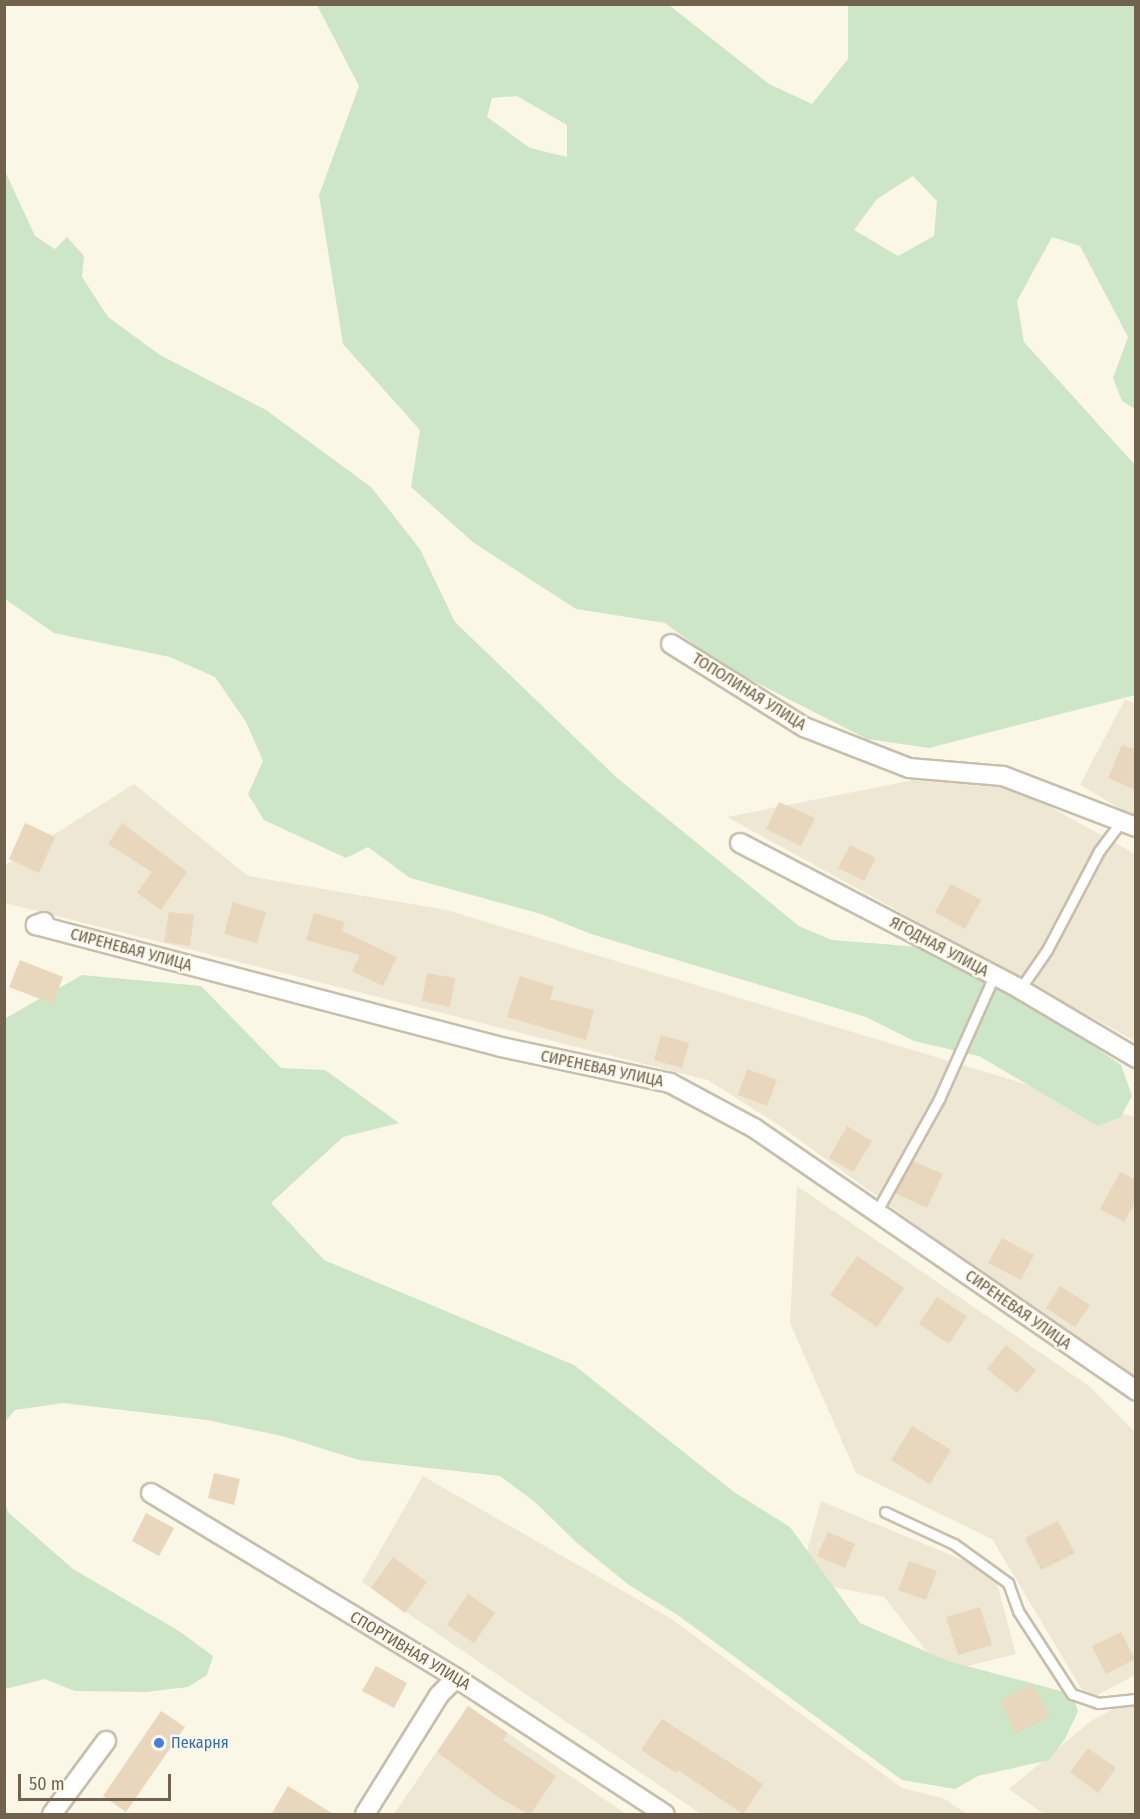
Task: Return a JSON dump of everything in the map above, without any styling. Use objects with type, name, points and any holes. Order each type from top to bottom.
[{"type":"street","name":"ТОПОЛИНАЯ УЛИЦА","points":[[671,644],[804,727],[909,768],[1003,776],[1128,825]]},
{"type":"street","name":"ЯГОДНАЯ УЛИЦА","points":[[740,843],[1020,989],[1136,1058]]},
{"type":"street","name":"СИРЕНЕВАЯ УЛИЦА","points":[[44,922],[36,925],[501,1047],[670,1083],[754,1128],[1136,1391]]},
{"type":"street","name":"СПОРТИВНАЯ УЛИЦА","points":[[151,1493],[456,1678],[665,1815]]},
{"type":"street","points":[[366,1815],[439,1695],[456,1678]]},
{"type":"street","points":[[52,1815],[106,1741]]},
{"type":"lane","points":[[1020,989],[1047,950],[1099,851],[1128,825]]},
{"type":"lane","points":[[877,1211],[939,1099],[994,976]]},
{"type":"lane","points":[[885,1512],[954,1544],[1008,1583],[1018,1611],[1071,1694],[1098,1703],[1136,1699]]},
{"type":"shaded area","points":[[1125,699],[1135,704],[1135,817],[1080,785]]},
{"type":"shaded area","points":[[959,771],[1047,805],[1135,854],[1135,1041],[727,817]]},
{"type":"shaded area","points":[[134,784],[248,876],[446,910],[1135,1117],[1135,1384],[783,1128],[708,1080],[5,903],[4,866]]},
{"type":"shaded area","points":[[797,1186],[1089,1386],[1135,1432],[1135,1675],[1088,1700],[992,1539],[856,1473],[790,1323]]},
{"type":"shaded area","points":[[423,1476],[670,1618],[902,1788],[943,1798],[967,1814],[701,1814],[362,1582]]},
{"type":"shaded area","points":[[821,1501],[994,1573],[1016,1654],[943,1672],[884,1597],[799,1580]]},
{"type":"shaded area","points":[[1135,1697],[1135,1814],[1044,1814],[1009,1789],[1091,1721]]},
{"type":"shaded area","points":[[468,1706],[626,1814],[394,1814]]},
{"type":"green space","points":[[317,5],[669,5],[769,84],[812,104],[848,59],[848,5],[1135,5],[1135,409],[1122,401],[1113,378],[1128,337],[1080,246],[1052,237],[1017,301],[1024,342],[1135,465],[1135,695],[929,748],[867,739],[722,665],[665,623],[576,609],[474,543],[411,487],[420,430],[343,344],[319,195],[359,86]],"holes":[[[517,96],[567,125],[567,157],[530,148],[487,117],[492,98]],[[913,176],[937,201],[934,236],[898,256],[854,230],[877,199]]]},
{"type":"green space","points":[[4,169],[35,236],[55,249],[67,237],[84,256],[82,277],[108,317],[160,355],[266,410],[371,487],[420,549],[455,622],[616,777],[799,926],[832,940],[920,947],[1026,1000],[1121,1065],[1132,1096],[1121,1117],[1098,1126],[979,1056],[914,1041],[866,1017],[591,934],[541,914],[410,878],[368,847],[346,858],[264,820],[248,794],[263,761],[246,722],[215,677],[170,657],[54,633],[5,599]]},
{"type":"green space","points":[[82,975],[201,986],[281,1068],[325,1070],[399,1123],[343,1137],[271,1203],[324,1260],[574,1365],[734,1492],[790,1527],[860,1623],[948,1661],[1072,1694],[1078,1711],[1065,1739],[1049,1760],[978,1776],[955,1789],[902,1780],[679,1616],[629,1585],[577,1543],[535,1502],[500,1476],[359,1460],[282,1436],[207,1420],[63,1403],[15,1410],[5,1422],[4,1019]]},
{"type":"green space","points":[[5,1501],[8,1512],[73,1569],[179,1631],[213,1656],[207,1675],[188,1687],[146,1692],[75,1691],[45,1679],[5,1689]]},
{"type":"building","points":[[1122,745],[1136,750],[1136,790],[1108,778]]},
{"type":"building","points":[[779,802],[815,818],[801,846],[766,829]]},
{"type":"building","points":[[25,823],[55,837],[39,873],[9,859]]},
{"type":"building","points":[[122,823],[187,872],[161,910],[137,893],[152,872],[108,844]]},
{"type":"building","points":[[850,845],[876,858],[864,881],[838,868]]},
{"type":"building","points":[[951,884],[981,900],[965,929],[935,912]]},
{"type":"building","points":[[233,902],[266,912],[257,943],[224,934]]},
{"type":"building","points":[[169,912],[194,915],[190,946],[164,942]]},
{"type":"building","points":[[314,913],[345,922],[342,931],[397,957],[383,986],[352,971],[360,955],[306,940]]},
{"type":"building","points":[[20,960],[63,977],[53,1004],[9,987]]},
{"type":"building","points":[[427,973],[455,978],[450,1007],[422,1001]]},
{"type":"building","points":[[520,976],[554,987],[550,999],[594,1010],[586,1040],[507,1017]]},
{"type":"building","points":[[661,1035],[689,1043],[682,1068],[654,1060]]},
{"type":"building","points":[[747,1069],[777,1080],[767,1106],[738,1095]]},
{"type":"building","points":[[847,1126],[872,1141],[853,1172],[829,1158]]},
{"type":"building","points":[[913,1161],[943,1174],[927,1208],[895,1193]]},
{"type":"building","points":[[1120,1172],[1136,1180],[1136,1201],[1124,1222],[1100,1209]]},
{"type":"building","points":[[1002,1238],[1034,1255],[1021,1280],[988,1263]]},
{"type":"building","points":[[857,1256],[904,1288],[877,1327],[830,1295]]},
{"type":"building","points":[[1060,1286],[1090,1305],[1075,1327],[1046,1308]]},
{"type":"building","points":[[937,1297],[967,1316],[949,1344],[919,1324]]},
{"type":"building","points":[[1006,1345],[1036,1370],[1017,1393],[987,1369]]},
{"type":"building","points":[[912,1426],[951,1450],[930,1484],[891,1460]]},
{"type":"building","points":[[214,1473],[240,1479],[234,1505],[208,1498]]},
{"type":"building","points":[[146,1513],[174,1528],[159,1556],[132,1541]]},
{"type":"building","points":[[1058,1521],[1075,1553],[1041,1570],[1025,1538]]},
{"type":"building","points":[[828,1532],[855,1544],[845,1568],[817,1556]]},
{"type":"building","points":[[393,1557],[427,1582],[405,1613],[371,1588]]},
{"type":"building","points":[[909,1561],[937,1571],[926,1600],[898,1590]]},
{"type":"building","points":[[468,1594],[495,1613],[474,1643],[447,1625]]},
{"type":"building","points":[[980,1607],[992,1645],[958,1655],[946,1617]]},
{"type":"building","points":[[1121,1632],[1135,1659],[1106,1674],[1092,1646]]},
{"type":"building","points":[[376,1666],[407,1683],[394,1708],[362,1691]]},
{"type":"building","points":[[1033,1684],[1050,1716],[1016,1734],[1000,1701]]},
{"type":"building","points":[[468,1706],[508,1733],[503,1740],[556,1776],[530,1815],[498,1797],[437,1752]]},
{"type":"building","points":[[161,1711],[185,1727],[126,1812],[103,1796]]},
{"type":"building","points":[[662,1719],[763,1784],[743,1814],[678,1770],[676,1773],[641,1750]]},
{"type":"building","points":[[1088,1748],[1116,1768],[1098,1793],[1070,1772]]},
{"type":"building","points":[[288,1786],[335,1815],[271,1815]]},
{"type":"place","name":"Пекарня","points":[[159,1743]]}]
